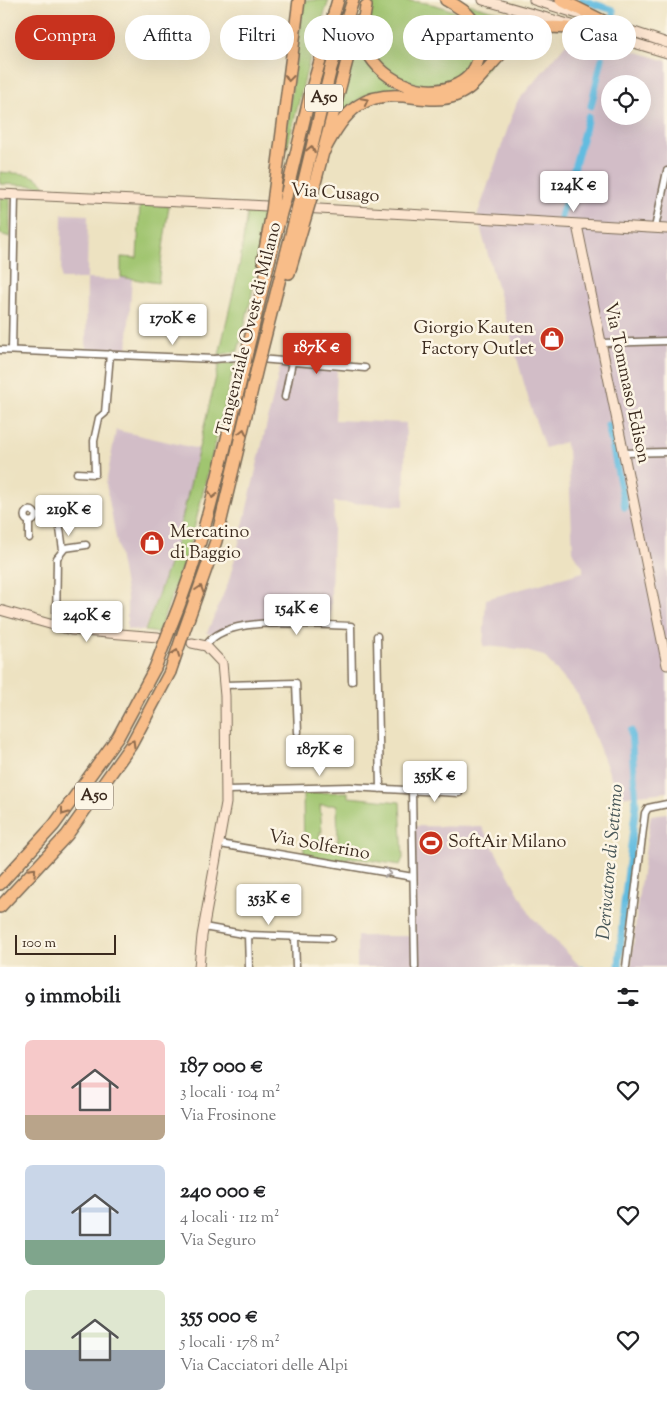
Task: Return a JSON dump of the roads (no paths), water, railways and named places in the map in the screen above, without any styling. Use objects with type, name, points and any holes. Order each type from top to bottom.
[{"type":"highway","points":[[293,0],[294,15]]},
{"type":"highway","points":[[294,29],[299,0]]},
{"type":"highway","name":"Tangenziale Ovest di Milano","points":[[0,884],[54,825],[112,745],[155,668],[186,588],[204,529],[243,357],[259,307],[280,196],[338,0]]},
{"type":"highway","name":"Tangenziale Ovest di Milano","points":[[0,907],[67,835],[131,745],[170,672],[216,541],[263,359],[273,309],[301,215],[331,68],[354,0]]},
{"type":"highway","points":[[367,3],[364,42],[375,66],[391,77],[410,86],[438,90],[459,84],[468,77],[474,70],[481,48],[480,37],[471,18],[446,0]]},
{"type":"highway","points":[[560,0],[591,15]]},
{"type":"highway","points":[[324,151],[349,53],[367,3]]},
{"type":"highway","points":[[305,197],[324,151],[341,122],[352,110],[366,100],[388,94],[433,99],[459,95],[475,83],[510,43],[535,29],[562,27]]},
{"type":"highway","points":[[280,196],[291,60]]},
{"type":"street","points":[[483,0],[562,22]]},
{"type":"street","points":[[534,0],[582,15]]},
{"type":"street","points":[[636,32],[667,43]]},
{"type":"street","points":[[636,43],[667,52]]},
{"type":"street","points":[[655,228],[667,171]]},
{"type":"street","name":"Via Cusago","points":[[0,194],[249,205],[667,229]]},
{"type":"street","points":[[12,350],[15,195]]},
{"type":"street","name":"Via Tommaso Edison","points":[[578,225],[665,645],[667,665]]},
{"type":"street","points":[[602,343],[667,341]]},
{"type":"street","points":[[0,350],[214,359],[243,357],[366,368]]},
{"type":"street","points":[[78,473],[94,474],[94,441],[99,418],[105,413],[110,354]]},
{"type":"street","points":[[285,397],[292,362]]},
{"type":"street","points":[[624,453],[667,452]]},
{"type":"street","points":[[56,500],[63,550]]},
{"type":"street","points":[[28,538],[29,522],[25,518],[27,511],[33,511],[36,516]]},
{"type":"street","points":[[36,516],[57,516]]},
{"type":"street","points":[[29,522],[34,520],[36,516]]},
{"type":"street","points":[[56,627],[57,558],[65,548],[86,545]]},
{"type":"street","points":[[0,610],[56,627],[158,637]]},
{"type":"street","points":[[206,646],[212,638],[245,625],[351,626],[352,681]]},
{"type":"street","points":[[377,636],[380,789]]},
{"type":"street","points":[[192,643],[206,646],[222,663],[225,685],[227,790],[220,844],[204,927],[199,967]]},
{"type":"street","points":[[225,685],[296,683],[298,732]]},
{"type":"street","points":[[227,790],[350,787],[459,793]]},
{"type":"street","points":[[412,791],[415,967]]},
{"type":"street","points":[[626,967],[645,814],[648,808],[667,804]]},
{"type":"street","name":"Via Solferino","points":[[220,844],[413,877]]},
{"type":"street","points":[[204,927],[248,935],[331,938]]},
{"type":"street","points":[[248,935],[249,967]]},
{"type":"street","points":[[292,938],[296,967]]},
{"type":"waterway","name":"Derivatore di Settimo","points":[[582,0],[613,10],[614,15]]},
{"type":"waterway","name":"Derivatore di Settimo","points":[[591,106],[602,60]]},
{"type":"waterway","name":"Derivatore di Settimo","points":[[561,217],[588,117]]},
{"type":"waterway","name":"Derivatore di Settimo","points":[[608,425],[625,507]]},
{"type":"waterway","name":"Derivatore di Settimo","points":[[619,967],[623,912],[636,804],[631,731]]},
{"type":"place","name":"Giorgio Kauten Factory Outlet","points":[[552,339]]},
{"type":"place","name":"Mercatino di Baggio","points":[[152,543]]},
{"type":"place","name":"SoftAir Milano","points":[[431,843]]}]
